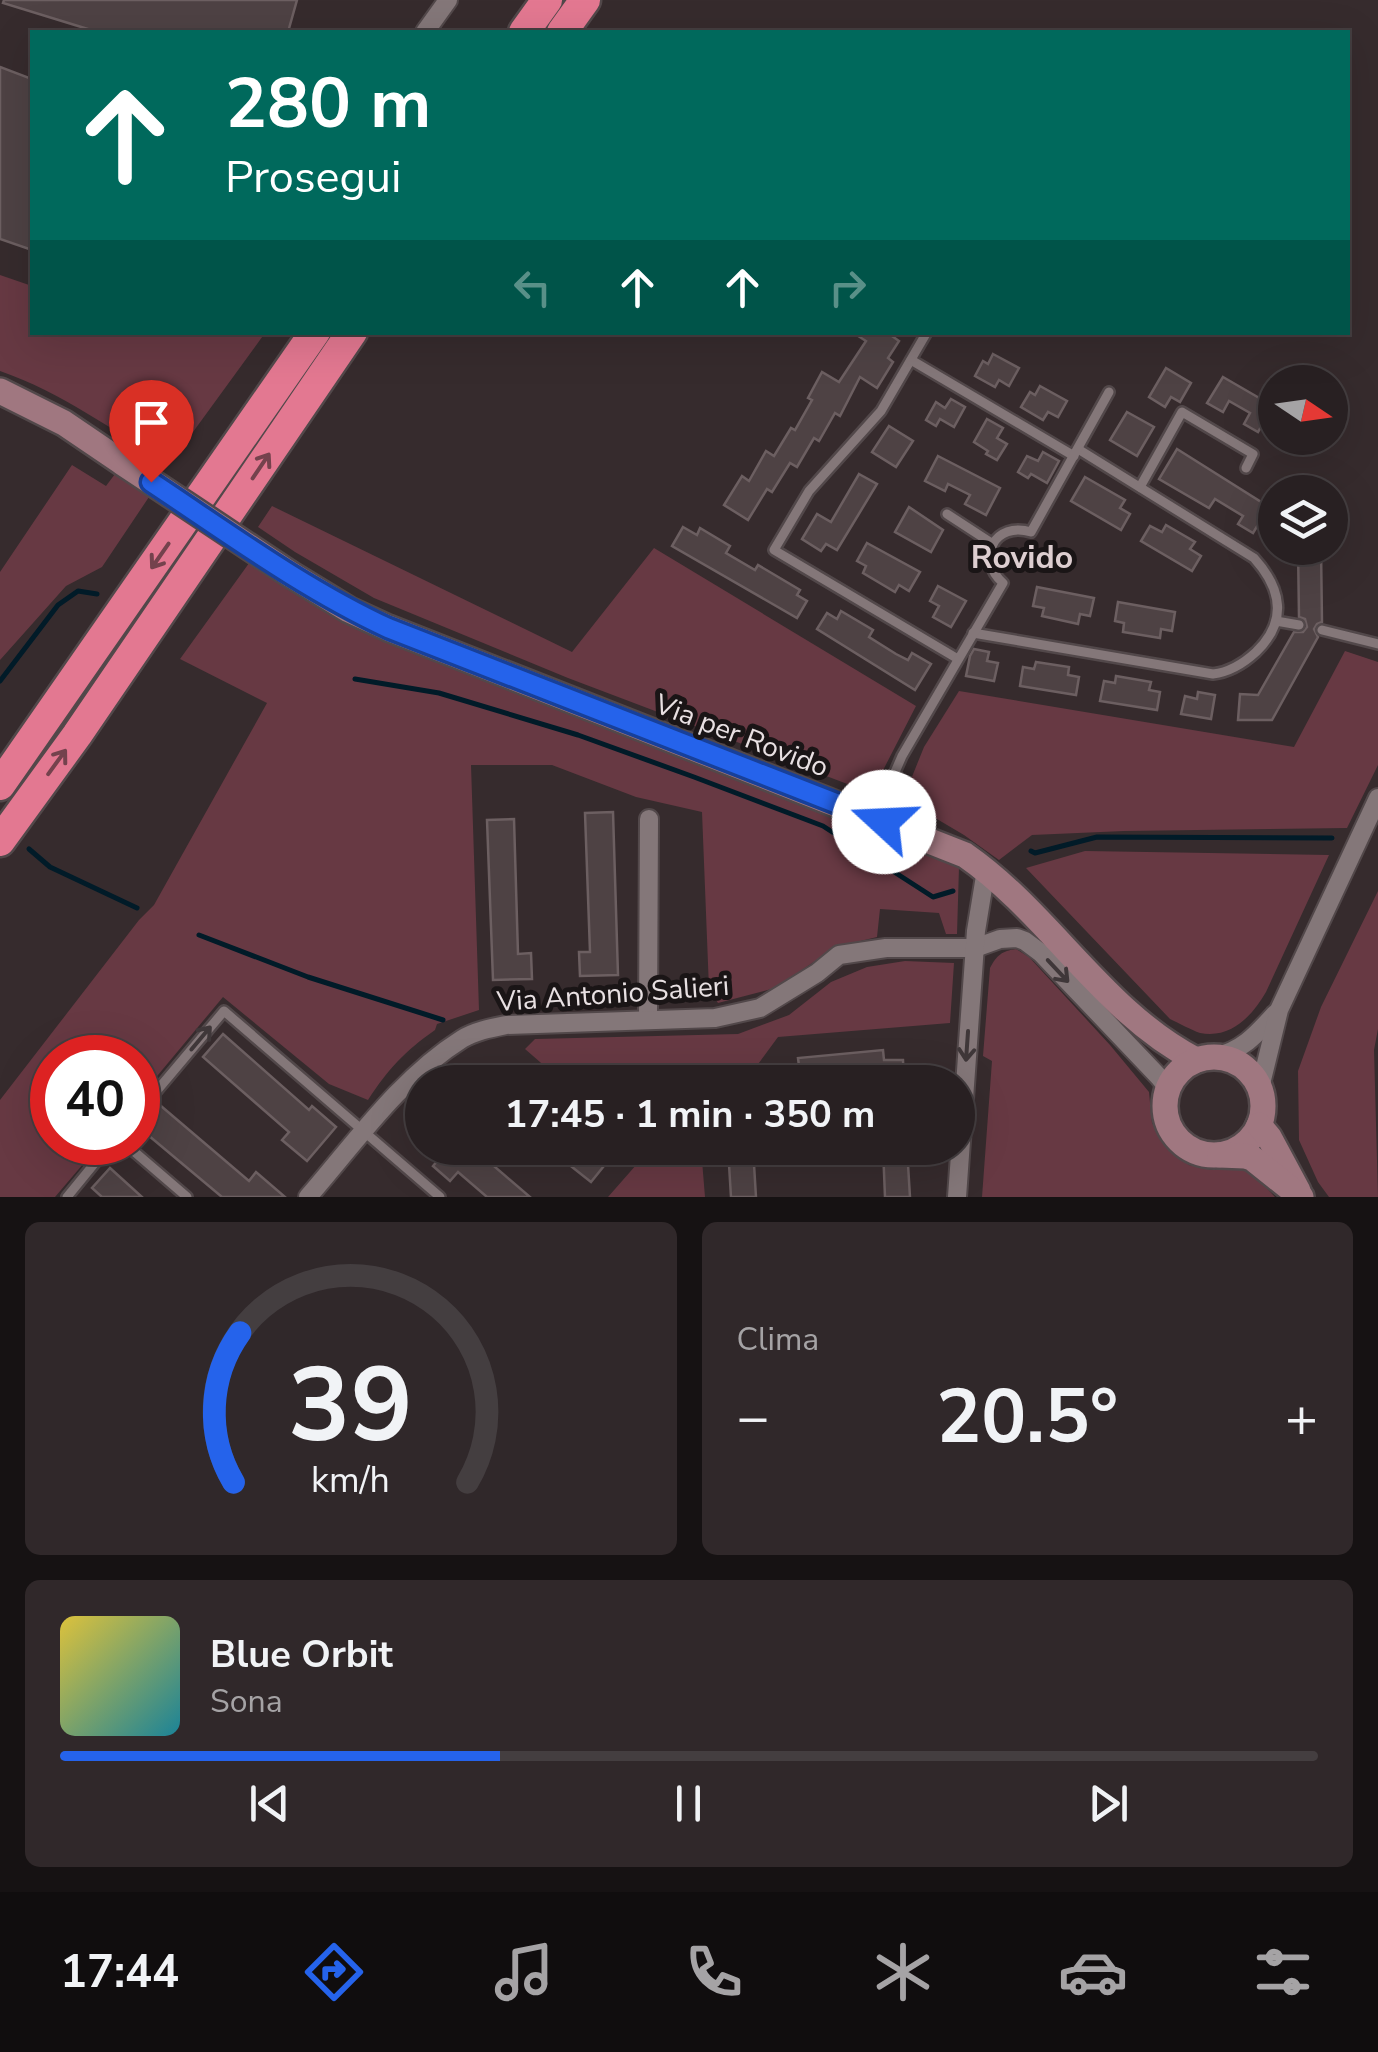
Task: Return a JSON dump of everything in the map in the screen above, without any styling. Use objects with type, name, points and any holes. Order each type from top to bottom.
[{"type":"highway","points":[[525,30],[547,0]]},
{"type":"highway","points":[[563,30],[585,0]]},
{"type":"highway","points":[[0,785],[313,335]]},
{"type":"highway","points":[[0,841],[77,735],[350,335]]},
{"type":"street","points":[[426,30],[448,0]]},
{"type":"street","name":"Via per Rovido","points":[[0,391],[64,423],[349,610],[965,855],[1014,894],[1129,1013],[1170,1045],[1205,1058]]},
{"type":"street","points":[[1218,1155],[1243,1146],[1259,1124],[1260,1088],[1279,1010],[1378,798]]},
{"type":"street","points":[[648,1020],[649,819]]},
{"type":"street","points":[[957,1197],[977,917],[986,870]]},
{"type":"street","name":"Via Antonio Salieri","points":[[308,1197],[420,1071],[464,1038],[506,1025],[715,1018],[760,1008],[840,955],[886,948],[975,948],[1000,939],[1025,940],[1170,1085]]},
{"type":"street","points":[[1279,1010],[1250,1041],[1229,1054],[1205,1058],[1182,1068],[1170,1085],[1164,1109],[1173,1134],[1182,1144],[1205,1155],[1252,1158],[1300,1196]]},
{"type":"street","name":"Via per Rovido","points":[[1129,1013],[1167,1070],[1170,1085]]},
{"type":"street","points":[[1205,1058],[1228,1059],[1241,1065],[1260,1088]]},
{"type":"street","points":[[1259,1124],[1283,1160],[1300,1196]]},
{"type":"lane","points":[[925,335],[881,411],[809,492],[774,550],[958,659]]},
{"type":"lane","points":[[911,360],[1140,487],[1254,558],[1272,580],[1276,596],[1276,621],[1260,648],[1234,668],[1213,674],[974,633]]},
{"type":"lane","points":[[884,822],[897,768],[1003,583],[990,564],[993,544],[1012,529],[1032,532],[1109,392]]},
{"type":"lane","points":[[1140,487],[1182,412],[1254,454],[1246,468]]},
{"type":"lane","points":[[947,514],[993,544]]},
{"type":"lane","points":[[1276,621],[1299,625]]},
{"type":"lane","points":[[1322,630],[1378,644]]},
{"type":"lane","points":[[160,1087],[224,1011],[440,1197]]},
{"type":"lane","points":[[67,1197],[93,1165]]},
{"type":"lane","points":[[150,1165],[187,1197]]},
{"type":"shaded area","points":[[0,275],[30,285],[30,335],[264,335],[169,465],[66,401],[0,371]]},
{"type":"shaded area","points":[[72,465],[106,486],[118,470],[151,494],[102,567],[66,586],[0,660],[0,572]]},
{"type":"shaded area","points":[[272,506],[572,652],[654,548],[916,706],[877,782],[850,785],[568,678],[374,598],[258,527]]},
{"type":"shaded area","points":[[252,559],[959,867],[957,934],[946,934],[939,913],[880,909],[877,937],[836,947],[775,988],[718,1003],[709,989],[702,812],[636,797],[552,765],[471,765],[479,1010],[437,1024],[398,1061],[368,1100],[329,1084],[223,997],[160,1073],[160,1035],[50,1035],[154,905],[267,703],[180,659]]},
{"type":"shaded area","points":[[1345,651],[1378,662],[1378,765],[1347,828],[1032,835],[999,860],[903,799],[924,747],[959,691],[1294,747]]},
{"type":"shaded area","points":[[1085,851],[1329,855],[1266,992],[1239,1024],[1211,1034],[1170,1019],[1026,868]]},
{"type":"shaded area","points":[[1378,891],[1378,1029],[1374,1050],[1378,1197],[1329,1197],[1299,1140],[1298,1071],[1321,1007]]},
{"type":"shaded area","points":[[1016,949],[1029,957],[1149,1092],[1152,1123],[1167,1148],[1189,1165],[1212,1170],[1246,1166],[1275,1197],[982,1197],[992,1061],[983,1056],[990,968],[1000,954]]},
{"type":"shaded area","points":[[905,961],[954,963],[950,1023],[778,1037],[757,1065],[543,1065],[525,1049],[535,1039],[738,1034],[789,1015],[831,982],[867,967]]},
{"type":"shaded area","points":[[30,1061],[30,1165],[82,1165],[55,1197],[0,1197],[0,1100]]},
{"type":"shaded area","points":[[636,1165],[702,1165],[705,1197],[608,1197]]},
{"type":"building","points":[[297,0],[289,30],[91,30],[3,3]]},
{"type":"building","points":[[0,67],[30,78],[30,249],[0,239]]},
{"type":"building","points":[[857,335],[893,335],[899,341],[888,358],[893,362],[877,388],[860,377],[840,416],[835,413],[819,441],[814,438],[797,467],[790,463],[772,492],[767,489],[748,520],[724,505],[742,476],[749,481],[766,451],[774,456],[791,428],[795,430],[822,372],[839,382],[866,341]]},
{"type":"building","points":[[993,354],[1019,368],[1009,386],[999,380],[995,387],[975,376],[983,361],[988,364]]},
{"type":"building","points":[[1166,368],[1191,383],[1180,402],[1171,397],[1165,407],[1149,397]]},
{"type":"building","points":[[1223,377],[1258,397],[1258,432],[1244,424],[1250,413],[1229,401],[1223,412],[1207,403]]},
{"type":"building","points":[[1040,386],[1067,401],[1058,417],[1048,412],[1043,420],[1021,407],[1030,392],[1035,395]]},
{"type":"building","points":[[951,399],[965,407],[954,427],[940,419],[936,426],[926,420],[936,402],[945,408]]},
{"type":"building","points":[[1127,412],[1154,427],[1137,456],[1110,440]]},
{"type":"building","points":[[987,419],[1003,428],[997,438],[1007,444],[997,460],[974,442]]},
{"type":"building","points":[[889,426],[913,441],[896,467],[872,452]]},
{"type":"building","points":[[1177,449],[1258,500],[1258,525],[1253,533],[1238,524],[1243,516],[1215,499],[1209,508],[1159,479]]},
{"type":"building","points":[[1043,452],[1059,461],[1047,483],[1018,472],[1027,456],[1038,461]]},
{"type":"building","points":[[938,456],[1000,488],[986,515],[965,504],[970,495],[948,484],[945,491],[925,481]]},
{"type":"building","points":[[859,474],[877,484],[837,550],[826,544],[821,551],[802,539],[817,514],[831,522]]},
{"type":"building","points":[[1085,477],[1125,500],[1120,508],[1130,514],[1121,530],[1071,501]]},
{"type":"building","points":[[909,507],[943,530],[931,552],[895,532]]},
{"type":"building","points":[[1166,525],[1195,542],[1190,549],[1201,556],[1192,571],[1141,541],[1150,526],[1162,532]]},
{"type":"building","points":[[683,527],[697,535],[700,528],[730,546],[726,553],[755,570],[758,565],[800,590],[797,595],[807,601],[797,618],[672,546]]},
{"type":"building","points":[[867,543],[920,572],[909,591],[899,585],[895,592],[863,573],[866,566],[857,561]]},
{"type":"building","points":[[1298,565],[1321,565],[1322,622],[1314,629],[1318,637],[1272,720],[1238,720],[1240,694],[1258,695],[1294,632],[1303,632],[1307,627],[1305,619],[1299,617]]},
{"type":"building","points":[[938,586],[966,601],[951,627],[933,617],[939,606],[930,601]]},
{"type":"building","points":[[1037,587],[1094,598],[1090,616],[1080,614],[1078,624],[1042,616],[1044,608],[1033,606]]},
{"type":"building","points":[[1118,602],[1175,612],[1172,631],[1161,629],[1160,638],[1123,632],[1124,623],[1115,621]]},
{"type":"building","points":[[841,611],[873,630],[869,637],[896,654],[908,660],[912,653],[931,664],[915,690],[817,629],[827,613],[837,619]]},
{"type":"building","points":[[974,649],[989,652],[987,661],[998,663],[994,681],[966,676]]},
{"type":"building","points":[[1036,662],[1069,667],[1068,675],[1079,677],[1076,695],[1020,686],[1023,667],[1034,669]]},
{"type":"building","points":[[1116,676],[1151,682],[1149,690],[1160,692],[1157,710],[1100,701],[1104,681],[1115,683]]},
{"type":"building","points":[[1198,692],[1215,695],[1211,719],[1181,714],[1185,696],[1197,699]]},
{"type":"building","points":[[613,812],[618,975],[580,976],[579,952],[590,952],[585,813]]},
{"type":"building","points":[[514,819],[518,954],[531,953],[532,979],[493,980],[487,820]]},
{"type":"building","points":[[223,1034],[309,1110],[312,1106],[336,1127],[307,1161],[282,1140],[289,1132],[203,1057]]},
{"type":"building","points":[[883,1050],[884,1060],[903,1060],[903,1065],[799,1065],[798,1058]]},
{"type":"building","points":[[160,1107],[249,1181],[256,1172],[285,1197],[222,1197],[160,1145]]},
{"type":"building","points":[[493,1165],[530,1197],[487,1197],[458,1172],[450,1181],[433,1166]]},
{"type":"building","points":[[570,1165],[605,1165],[591,1182]]},
{"type":"building","points":[[729,1165],[754,1165],[756,1197],[731,1197]]},
{"type":"building","points":[[884,1165],[908,1165],[910,1197],[885,1197]]},
{"type":"building","points":[[110,1168],[142,1197],[102,1197],[92,1188]]},
{"type":"waterway","points":[[0,681],[58,605],[78,591],[97,594]]},
{"type":"waterway","points":[[355,679],[439,693],[578,735],[823,826],[933,897],[953,891]]},
{"type":"waterway","points":[[1031,851],[1097,837],[1332,838]]},
{"type":"waterway","points":[[29,849],[50,867],[137,908]]},
{"type":"waterway","points":[[199,935],[308,977],[443,1020]]},
{"type":"district","name":"Rovido","points":[[1022,557]]},
{"type":"route","points":[[151,482],[349,610],[884,822]]}]
